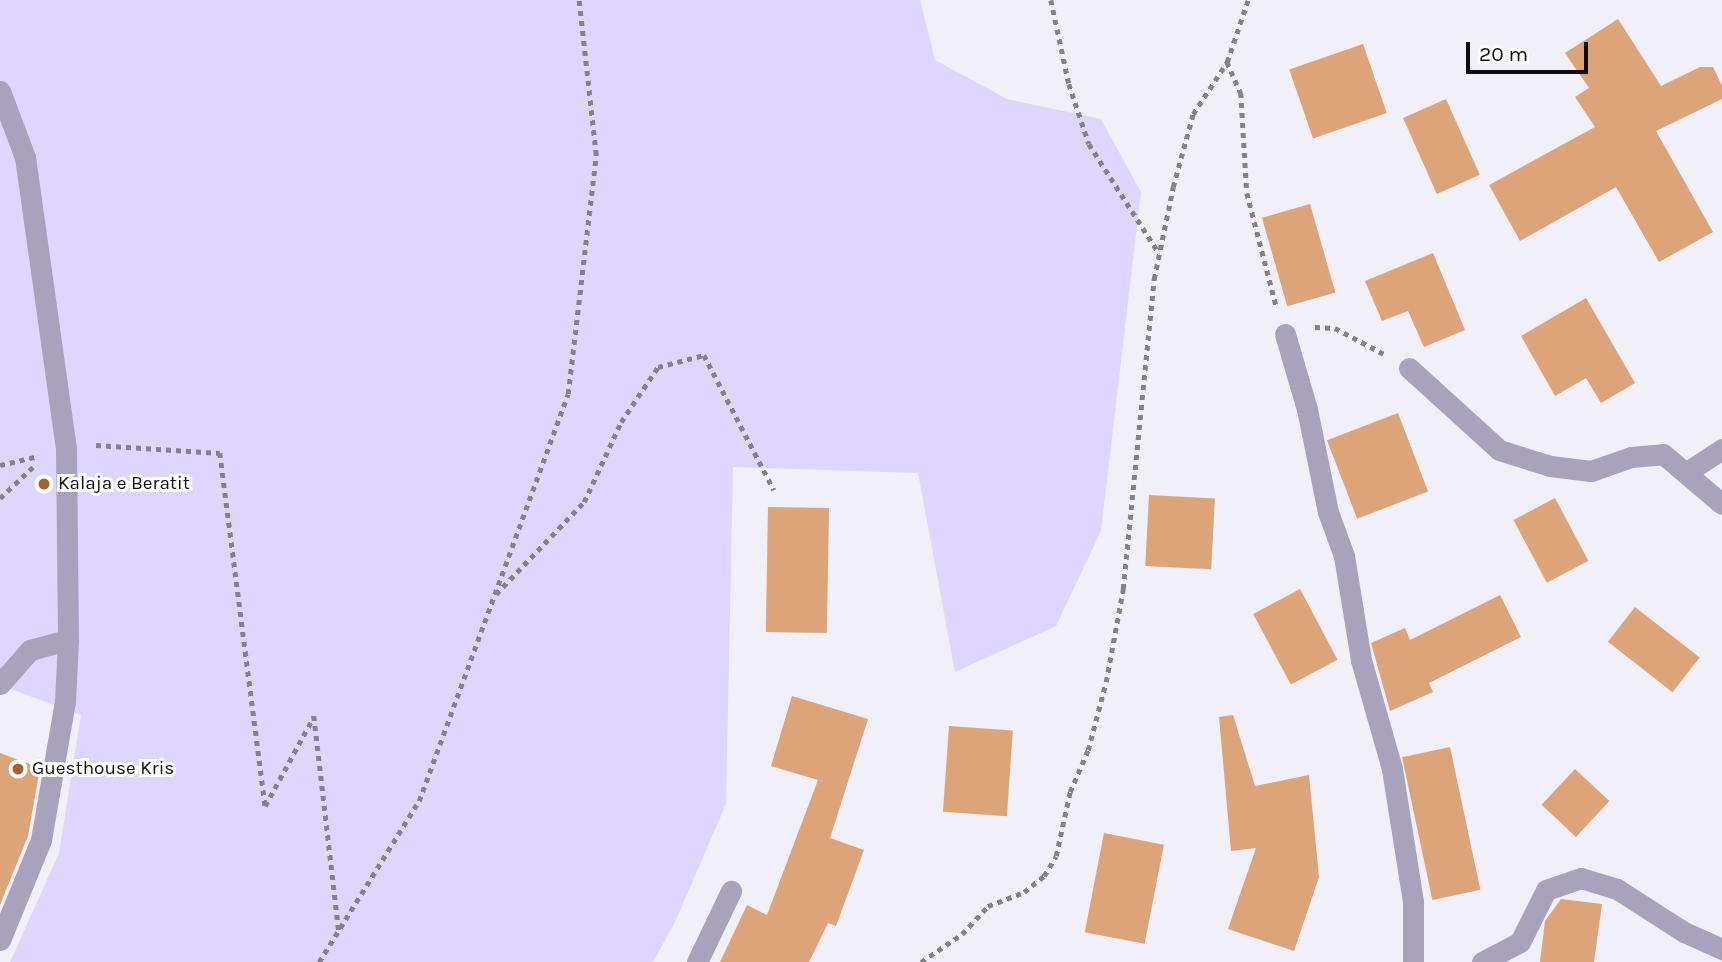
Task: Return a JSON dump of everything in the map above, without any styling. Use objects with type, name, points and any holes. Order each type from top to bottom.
[{"type":"lane","points":[[0,91],[25,157],[56,452],[68,640],[63,714],[41,839],[0,940]]},
{"type":"lane","points":[[1285,334],[1307,409],[1328,512],[1344,556],[1361,660],[1392,769],[1413,902],[1413,962]]},
{"type":"lane","points":[[1409,368],[1499,450],[1550,466],[1591,471],[1631,457],[1663,454],[1722,504]]},
{"type":"lane","points":[[1687,472],[1722,449]]},
{"type":"lane","points":[[0,684],[30,650],[68,640]]},
{"type":"lane","points":[[1482,962],[1520,942],[1546,890],[1581,878],[1617,889],[1684,932],[1722,949]]},
{"type":"lane","points":[[698,962],[731,891]]},
{"type":"path","points":[[319,962],[419,801],[568,394],[596,155],[579,0]]},
{"type":"path","points":[[1051,0],[1069,85],[1089,144],[1159,254]]},
{"type":"path","points":[[921,962],[962,934],[988,906],[1034,884],[1056,856],[1070,792],[1087,750],[1106,682],[1123,589],[1159,254],[1193,114],[1227,62],[1248,0]]},
{"type":"path","points":[[1227,62],[1241,93],[1254,228],[1285,334],[1308,326],[1335,328],[1409,368]]},
{"type":"path","points":[[493,597],[584,502],[621,422],[658,366],[704,355],[774,489]]},
{"type":"path","points":[[0,498],[56,452],[114,442],[220,453],[265,806],[314,716],[339,933]]},
{"type":"shaded area","points":[[0,0],[920,0],[935,60],[1007,99],[1101,119],[1141,192],[1101,531],[1056,626],[955,672],[918,473],[733,467],[726,804],[676,920],[653,962],[10,962],[59,853],[81,715],[0,685]]},
{"type":"building","points":[[1618,19],[1661,86],[1700,67],[1713,67],[1722,86],[1722,99],[1656,131],[1713,232],[1659,262],[1616,187],[1520,241],[1489,185],[1595,127],[1575,97],[1589,88],[1565,53]]},
{"type":"building","points":[[1363,44],[1387,113],[1313,138],[1289,69]]},
{"type":"building","points":[[1446,99],[1480,175],[1437,194],[1403,118]]},
{"type":"building","points":[[1310,204],[1335,292],[1287,306],[1262,218]]},
{"type":"building","points":[[1433,253],[1465,330],[1424,347],[1408,311],[1382,321],[1365,281]]},
{"type":"building","points":[[1586,298],[1635,383],[1601,403],[1586,378],[1555,396],[1521,336]]},
{"type":"building","points":[[1398,413],[1428,491],[1357,519],[1327,440]]},
{"type":"building","points":[[1149,495],[1215,498],[1211,569],[1145,566]]},
{"type":"building","points":[[1555,498],[1588,561],[1547,583],[1514,520]]},
{"type":"building","points":[[768,507],[829,508],[827,633],[766,632]]},
{"type":"building","points":[[1300,589],[1338,660],[1291,685],[1253,614]]},
{"type":"building","points":[[1500,595],[1521,637],[1429,683],[1433,692],[1390,711],[1371,643],[1405,628],[1410,640]]},
{"type":"building","points":[[1635,607],[1700,657],[1673,692],[1608,642]]},
{"type":"building","points":[[792,696],[868,719],[830,838],[864,850],[836,926],[828,923],[809,962],[720,962],[747,905],[767,915],[818,780],[771,766]]},
{"type":"building","points":[[1233,715],[1255,786],[1309,775],[1319,877],[1294,951],[1228,929],[1256,848],[1231,851],[1219,717]]},
{"type":"building","points":[[949,726],[1013,730],[1007,816],[943,812]]},
{"type":"building","points":[[1450,747],[1480,890],[1432,900],[1402,757]]},
{"type":"building","points":[[0,753],[40,768],[28,836],[0,905]]},
{"type":"building","points":[[1575,769],[1609,801],[1576,837],[1542,805]]},
{"type":"building","points":[[1104,833],[1164,845],[1145,944],[1085,932]]},
{"type":"building","points":[[1561,899],[1602,904],[1594,962],[1540,962],[1545,921]]},
{"type":"place","name":"Kalaja e Beratit","points":[[44,484]]},
{"type":"place","name":"Guesthouse Kris","points":[[18,769]]}]
